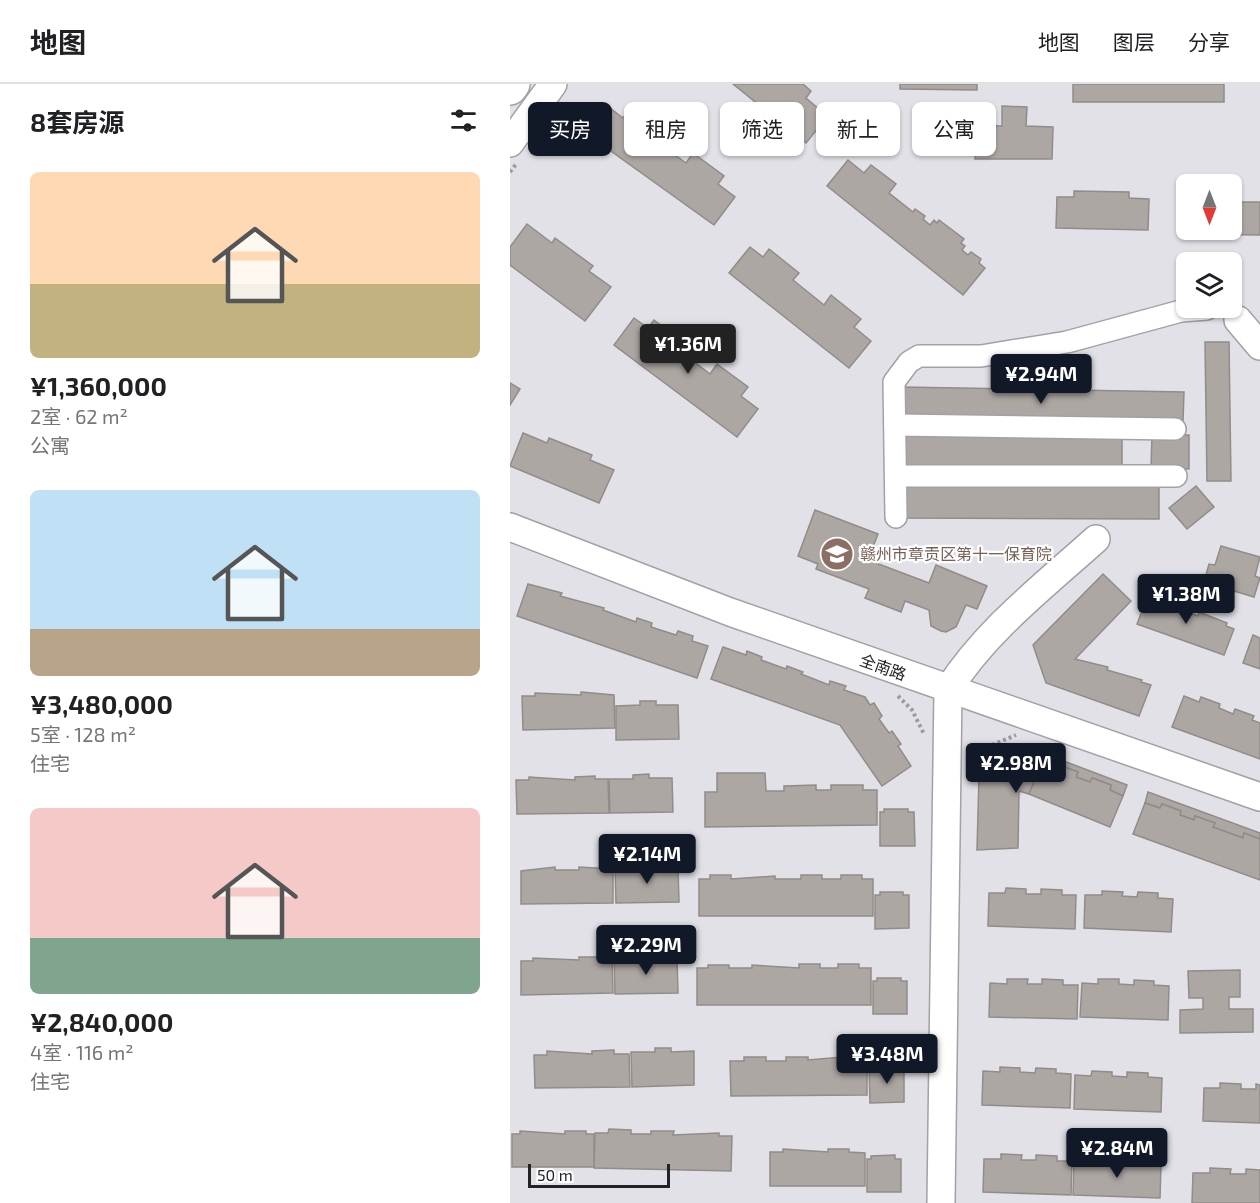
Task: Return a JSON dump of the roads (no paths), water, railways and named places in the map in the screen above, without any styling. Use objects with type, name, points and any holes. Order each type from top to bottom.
[{"type":"main road","points":[[510,88],[513,84]]},
{"type":"street","points":[[510,143],[553,84]]},
{"type":"street","points":[[896,517],[894,382],[900,370],[919,356],[981,356],[1067,342],[1176,311]]},
{"type":"street","points":[[1238,320],[1260,346]]},
{"type":"street","points":[[895,425],[1175,429]]},
{"type":"street","points":[[896,476],[1176,476]]},
{"type":"street","name":"全南路","points":[[510,527],[680,594],[948,690],[1260,797]]},
{"type":"street","points":[[941,1203],[948,690],[962,668],[993,632],[1096,539]]},
{"type":"place","name":"赣州市章贡区第十一保育院","points":[[837,554]]}]
